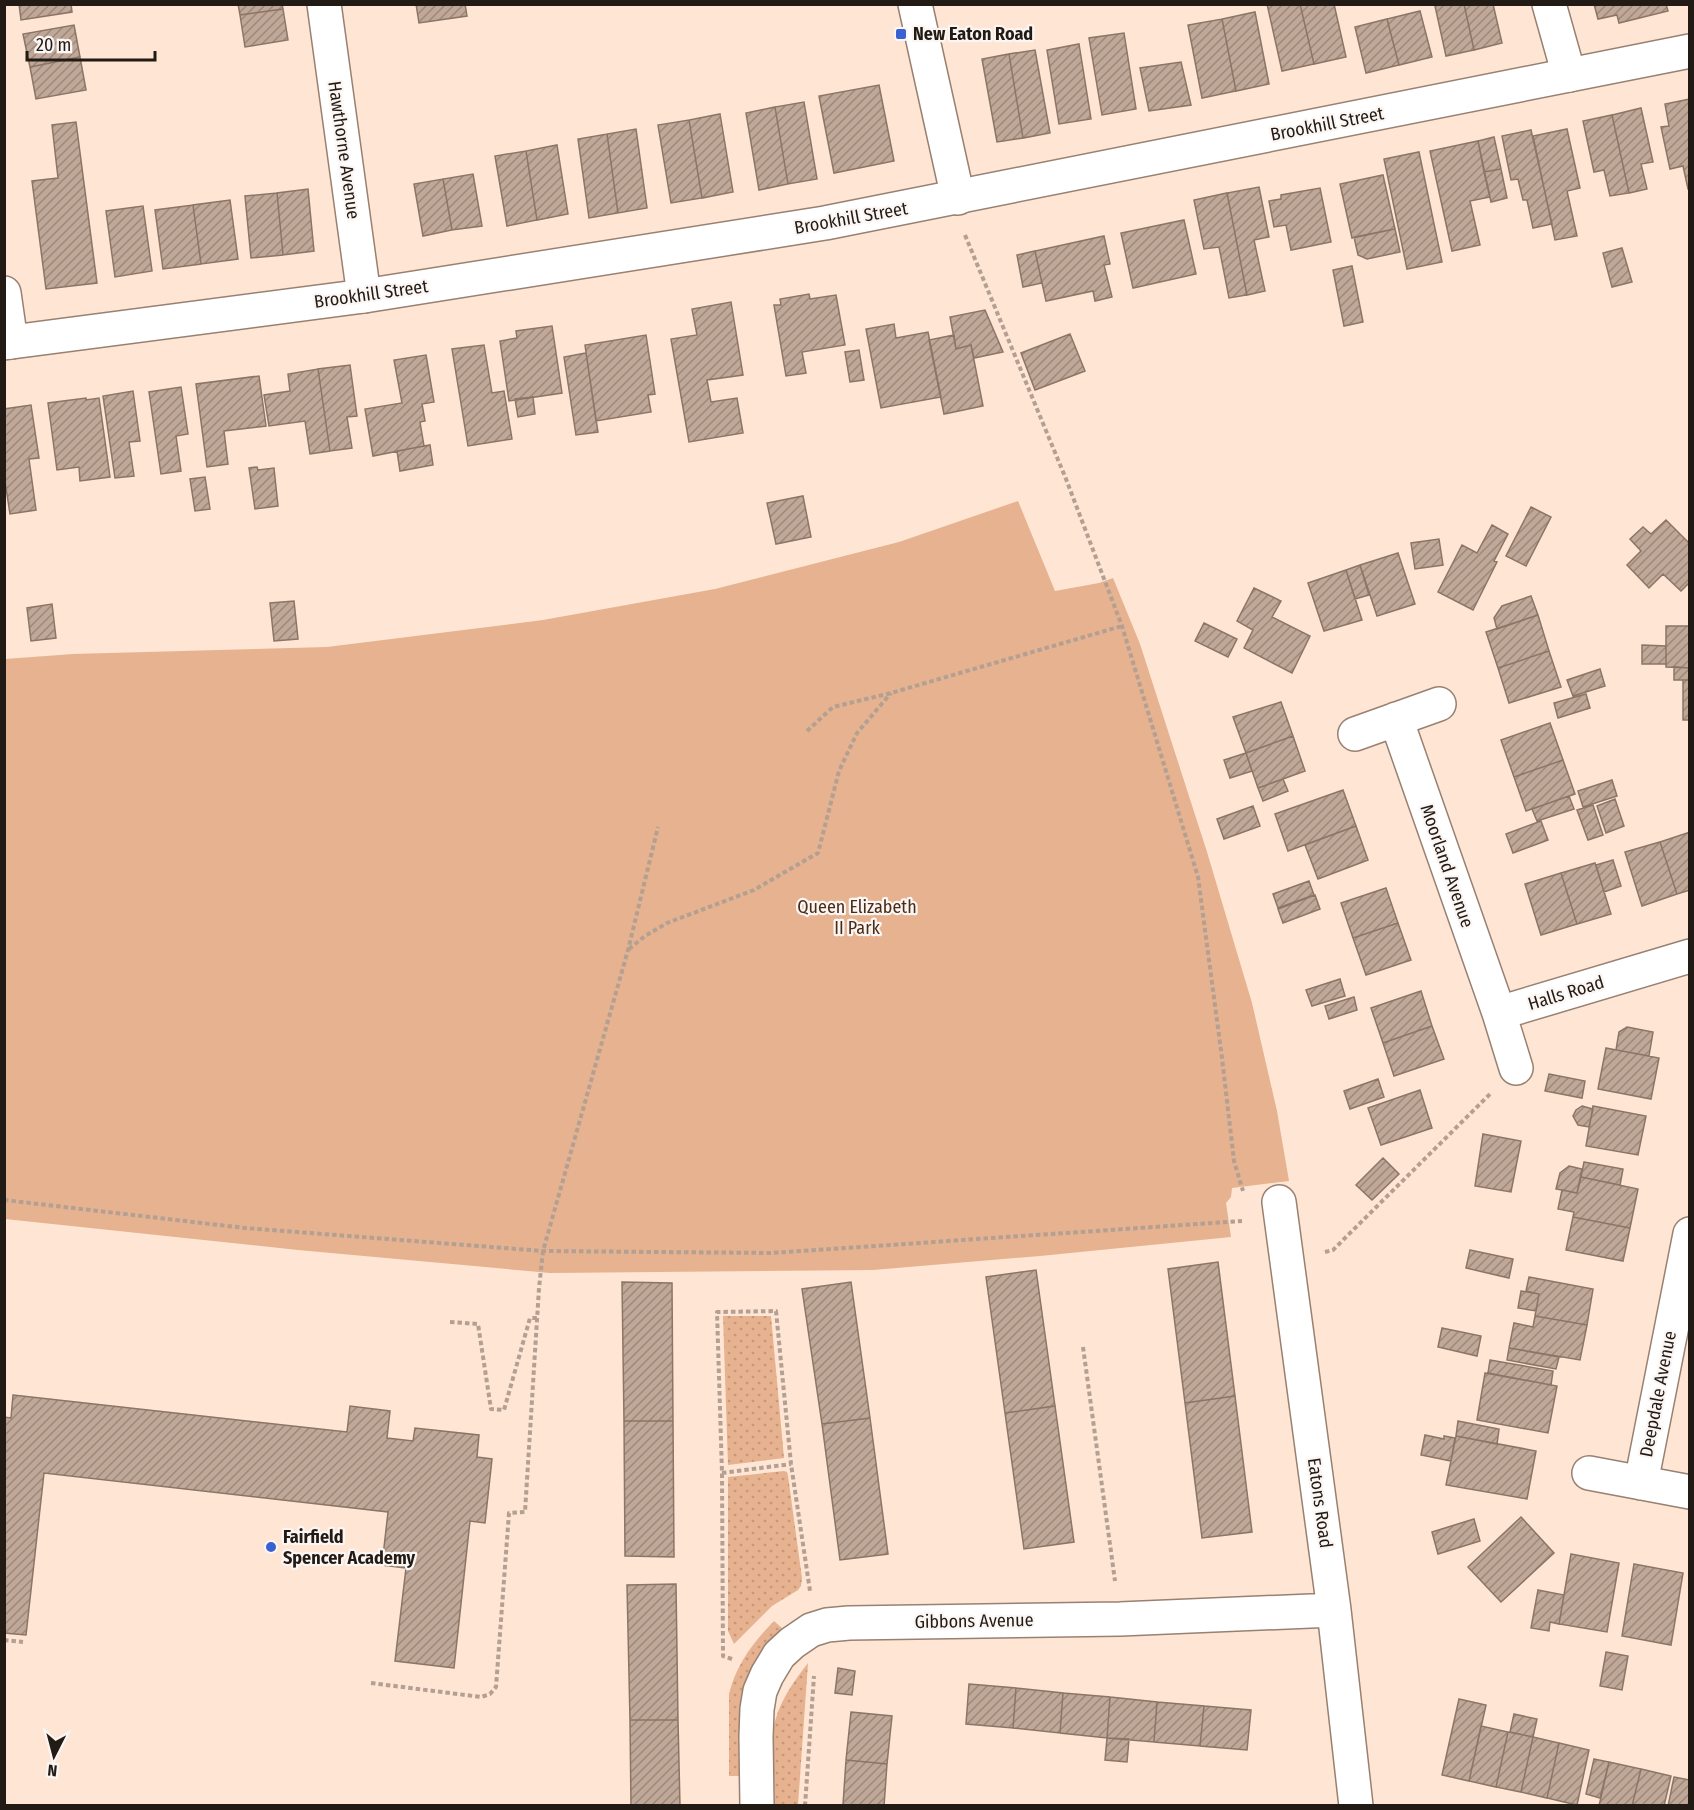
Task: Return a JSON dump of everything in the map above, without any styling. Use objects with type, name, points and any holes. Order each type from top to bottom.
[{"type":"street","name":"Hawthorne Avenue","points":[[324,4],[364,296]]},
{"type":"street","points":[[915,4],[958,198]]},
{"type":"street","points":[[1549,4],[1569,75]]},
{"type":"street","name":"Brookhill Street","points":[[8,343],[364,296],[825,223],[1689,51]]},
{"type":"street","points":[[4,294],[8,343]]},
{"type":"street","points":[[1354,734],[1439,704]]},
{"type":"street","name":"Moorland Avenue","points":[[1396,719],[1499,1013]]},
{"type":"street","name":"Halls Road","points":[[1499,1013],[1689,956]]},
{"type":"street","points":[[1499,1013],[1516,1068]]},
{"type":"street","name":"Eatons Road","points":[[1280,1210],[1334,1610],[1356,1806]]},
{"type":"street","name":"Deepdale Avenue","points":[[1641,1483],[1689,1234]]},
{"type":"street","name":"Deepdale Avenue","points":[[1589,1473],[1689,1492]]},
{"type":"street","name":"Gibbons Avenue","points":[[757,1806],[756,1737],[760,1691],[779,1655],[811,1630],[849,1623],[1120,1619],[1334,1610]]},
{"type":"path","points":[[4,1200],[245,1228],[543,1251],[772,1253],[1280,1210],[1278,1194],[1245,1197],[1234,1161],[1198,878],[1122,626],[1066,479],[965,234],[958,198]]},
{"type":"path","points":[[807,731],[833,707],[891,693],[1122,626]]},
{"type":"path","points":[[628,950],[645,936],[667,923],[753,890],[818,853],[839,771],[857,733],[891,693]]},
{"type":"path","points":[[371,1683],[481,1697],[490,1694],[496,1687],[509,1513],[525,1512],[543,1251],[628,950],[658,827]]},
{"type":"path","points":[[1288,1262],[1333,1250],[1516,1068]]},
{"type":"path","points":[[732,1660],[723,1656],[722,1473],[717,1312],[776,1311],[790,1464],[812,1605],[818,1629],[805,1806]]},
{"type":"path","points":[[450,1322],[478,1324],[491,1409],[504,1410],[530,1318],[537,1318]]},
{"type":"path","points":[[1083,1347],[1120,1619]]},
{"type":"path","points":[[722,1473],[790,1464]]},
{"type":"path","points":[[4,1640],[24,1642]]},
{"type":"green space","name":"Queen Elizabeth II Park","points":[[1018,501],[1055,591],[1099,583],[1113,578],[1140,644],[1207,852],[1252,1003],[1277,1111],[1289,1181],[1232,1188],[1231,1197],[1226,1203],[1231,1237],[873,1270],[550,1273],[298,1250],[5,1219],[5,659],[73,654],[327,647],[543,620],[715,589],[899,542]]},
{"type":"green space","points":[[723,1316],[771,1316],[784,1458],[728,1465]]},
{"type":"green space","points":[[784,1471],[788,1476],[802,1578],[801,1586],[772,1606],[734,1644],[728,1631],[728,1477]]},
{"type":"green space","points":[[774,1621],[782,1628],[759,1655],[750,1676],[742,1776],[729,1776],[729,1694],[732,1683],[747,1654]]},
{"type":"green space","points":[[808,1663],[798,1805],[775,1805],[773,1730],[775,1720],[791,1686]]},
{"type":"building","points":[[19,4],[71,4],[72,12],[21,20]]},
{"type":"building","points":[[238,4],[282,4],[283,9],[240,15]]},
{"type":"building","points":[[416,4],[465,4],[467,16],[419,23]]},
{"type":"building","points":[[1267,4],[1300,4],[1314,64],[1282,71]]},
{"type":"building","points":[[1300,4],[1334,4],[1346,57],[1314,64]]},
{"type":"building","points":[[1464,4],[1474,50],[1446,56],[1435,6]]},
{"type":"building","points":[[1464,4],[1493,4],[1502,43],[1474,50]]},
{"type":"building","points":[[1594,4],[1666,4],[1668,11],[1619,23],[1617,15],[1598,19]]},
{"type":"building","points":[[283,9],[288,40],[245,47],[240,15]]},
{"type":"building","points":[[1420,11],[1432,57],[1399,65],[1387,19]]},
{"type":"building","points":[[1255,12],[1269,84],[1236,91],[1222,19]]},
{"type":"building","points":[[1222,19],[1236,91],[1202,98],[1188,25]]},
{"type":"building","points":[[1387,19],[1399,65],[1366,73],[1355,27]]},
{"type":"building","points":[[74,25],[80,57],[30,67],[23,34]]},
{"type":"building","points":[[1124,33],[1136,109],[1102,115],[1089,38]]},
{"type":"building","points":[[1079,44],[1091,119],[1059,124],[1047,50]]},
{"type":"building","points":[[1035,50],[1050,133],[1023,138],[1009,54]]},
{"type":"building","points":[[1009,54],[1023,138],[997,142],[982,59]]},
{"type":"building","points":[[80,57],[86,90],[36,99],[30,67]]},
{"type":"building","points":[[1181,62],[1191,105],[1149,111],[1140,68]]},
{"type":"building","points":[[879,85],[894,161],[834,173],[819,96]]},
{"type":"building","points":[[1690,99],[1690,189],[1688,189],[1683,166],[1670,169],[1661,127],[1669,126],[1665,104]]},
{"type":"building","points":[[804,102],[817,179],[788,184],[775,107]]},
{"type":"building","points":[[775,107],[788,184],[759,190],[746,113]]},
{"type":"building","points":[[1641,108],[1653,162],[1641,164],[1647,189],[1629,193],[1612,115]]},
{"type":"building","points":[[720,114],[733,192],[702,198],[689,120]]},
{"type":"building","points":[[1612,115],[1629,193],[1610,196],[1604,170],[1594,172],[1583,121]]},
{"type":"building","points":[[689,120],[702,198],[671,203],[658,125]]},
{"type":"building","points":[[76,122],[97,283],[46,289],[32,181],[58,178],[52,125]]},
{"type":"building","points":[[636,129],[647,208],[618,213],[607,134]]},
{"type":"building","points":[[1567,129],[1580,188],[1567,191],[1577,236],[1555,240],[1533,136]]},
{"type":"building","points":[[1531,130],[1552,224],[1533,228],[1527,200],[1523,200],[1518,179],[1511,180],[1502,136]]},
{"type":"building","points":[[607,134],[618,213],[589,218],[578,139]]},
{"type":"building","points":[[1494,137],[1501,169],[1484,172],[1478,141]]},
{"type":"building","points":[[1478,141],[1490,197],[1470,201],[1480,245],[1452,251],[1430,151]]},
{"type":"building","points":[[557,145],[568,214],[537,220],[526,151]]},
{"type":"building","points":[[526,151],[537,220],[507,226],[495,156]]},
{"type":"building","points":[[1419,152],[1442,262],[1407,269],[1384,159]]},
{"type":"building","points":[[1501,169],[1507,198],[1491,202],[1484,172]]},
{"type":"building","points":[[473,174],[482,226],[452,230],[443,179]]},
{"type":"building","points":[[1383,175],[1395,229],[1352,238],[1340,184]]},
{"type":"building","points":[[443,179],[452,230],[423,236],[414,184]]},
{"type":"building","points":[[1259,187],[1269,237],[1254,240],[1265,291],[1247,295],[1227,193]]},
{"type":"building","points":[[1320,188],[1331,242],[1291,250],[1286,225],[1274,227],[1269,201],[1281,199],[1281,195]]},
{"type":"building","points":[[308,189],[314,251],[283,255],[277,193]]},
{"type":"building","points":[[277,193],[283,255],[251,258],[245,196]]},
{"type":"building","points":[[1227,193],[1247,295],[1229,298],[1219,247],[1204,249],[1194,200]]},
{"type":"building","points":[[230,200],[238,259],[201,264],[193,205]]},
{"type":"building","points":[[193,205],[201,264],[163,269],[155,210]]},
{"type":"building","points":[[143,206],[152,271],[115,277],[106,211]]},
{"type":"building","points":[[1184,220],[1196,274],[1133,288],[1121,233]]},
{"type":"building","points":[[1395,229],[1400,252],[1367,259],[1358,255],[1354,237]]},
{"type":"building","points":[[1104,236],[1110,264],[1104,265],[1112,297],[1095,301],[1093,291],[1046,301],[1035,251]]},
{"type":"building","points":[[1622,248],[1632,282],[1612,287],[1603,253]]},
{"type":"building","points":[[1035,251],[1042,283],[1023,287],[1017,255]]},
{"type":"building","points":[[1352,266],[1363,322],[1344,326],[1333,270]]},
{"type":"building","points":[[809,294],[810,299],[836,295],[845,345],[802,352],[806,373],[786,376],[774,305],[781,305],[780,299]]},
{"type":"building","points":[[731,302],[743,375],[707,380],[711,402],[737,398],[743,433],[689,442],[671,339],[697,335],[692,309]]},
{"type":"building","points":[[985,310],[1003,352],[974,358],[971,345],[956,349],[950,317]]},
{"type":"building","points":[[894,324],[896,338],[928,332],[941,397],[881,408],[866,329]]},
{"type":"building","points":[[552,326],[562,393],[509,401],[500,341],[517,338],[516,331]]},
{"type":"building","points":[[1070,334],[1085,371],[1035,390],[1021,353]]},
{"type":"building","points":[[646,335],[655,394],[648,395],[651,412],[596,421],[585,345]]},
{"type":"building","points":[[954,335],[956,349],[971,345],[983,406],[944,414],[929,340]]},
{"type":"building","points":[[484,345],[492,393],[504,391],[512,439],[468,446],[452,349]]},
{"type":"building","points":[[859,350],[864,380],[850,382],[845,352]]},
{"type":"building","points":[[586,353],[598,432],[576,435],[564,357]]},
{"type":"building","points":[[426,355],[434,402],[422,404],[425,421],[420,422],[424,446],[373,456],[365,409],[402,403],[394,360]]},
{"type":"building","points":[[350,365],[357,416],[347,417],[352,448],[330,451],[318,369]]},
{"type":"building","points":[[318,369],[330,451],[310,454],[305,421],[269,426],[264,395],[290,391],[288,374]]},
{"type":"building","points":[[259,376],[266,426],[224,431],[228,464],[207,467],[196,384]]},
{"type":"building","points":[[181,387],[188,434],[176,436],[181,471],[161,474],[149,392]]},
{"type":"building","points":[[133,391],[140,441],[129,442],[134,476],[115,478],[103,396]]},
{"type":"building","points":[[533,397],[535,414],[518,417],[515,399]]},
{"type":"building","points":[[86,398],[86,400],[99,398],[110,477],[80,481],[79,467],[57,470],[48,403]]},
{"type":"building","points":[[31,405],[39,458],[29,459],[36,510],[10,514],[4,475],[4,409]]},
{"type":"building","points":[[430,445],[433,465],[400,471],[397,451]]},
{"type":"building","points":[[257,467],[258,470],[274,468],[278,506],[255,509],[249,468]]},
{"type":"building","points":[[205,477],[210,509],[195,511],[190,479]]},
{"type":"building","points":[[803,496],[811,537],[776,544],[767,503]]},
{"type":"building","points":[[1531,507],[1551,517],[1526,566],[1506,556]]},
{"type":"building","points":[[1666,520],[1690,544],[1690,582],[1681,591],[1663,574],[1649,588],[1627,565],[1641,551],[1630,539],[1643,527],[1651,534]]},
{"type":"building","points":[[1492,525],[1508,534],[1473,610],[1438,592],[1462,545],[1477,553]]},
{"type":"building","points":[[1439,539],[1443,565],[1415,569],[1411,543]]},
{"type":"building","points":[[1398,553],[1415,604],[1377,616],[1360,565]]},
{"type":"building","points":[[1360,565],[1369,595],[1355,599],[1346,570]]},
{"type":"building","points":[[1346,570],[1362,620],[1324,631],[1308,583]]},
{"type":"building","points":[[1254,588],[1281,601],[1272,617],[1310,636],[1292,673],[1244,648],[1253,630],[1237,621]]},
{"type":"building","points":[[1531,596],[1538,615],[1497,629],[1494,618],[1502,606]]},
{"type":"building","points":[[294,601],[298,639],[274,641],[270,603]]},
{"type":"building","points":[[52,604],[56,638],[31,641],[27,608]]},
{"type":"building","points":[[1538,615],[1549,651],[1498,668],[1486,632]]},
{"type":"building","points":[[1204,623],[1237,639],[1228,657],[1195,641]]},
{"type":"building","points":[[1666,626],[1690,626],[1690,668],[1666,667]]},
{"type":"building","points":[[1642,645],[1666,646],[1666,664],[1642,664]]},
{"type":"building","points":[[1549,651],[1561,687],[1509,703],[1498,668]]},
{"type":"building","points":[[1674,667],[1690,668],[1690,680],[1674,680]]},
{"type":"building","points":[[1600,669],[1605,686],[1573,696],[1567,680]]},
{"type":"building","points":[[1683,680],[1690,680],[1690,720],[1683,720]]},
{"type":"building","points":[[1586,694],[1590,708],[1558,718],[1554,703]]},
{"type":"building","points":[[1281,702],[1293,736],[1246,753],[1233,717]]},
{"type":"building","points":[[1550,723],[1563,760],[1514,777],[1501,740]]},
{"type":"building","points":[[1293,736],[1305,771],[1258,788],[1246,753]]},
{"type":"building","points":[[1246,753],[1252,771],[1230,778],[1224,760]]},
{"type":"building","points":[[1563,760],[1575,794],[1526,811],[1514,777]]},
{"type":"building","points":[[1283,779],[1288,791],[1263,801],[1258,788]]},
{"type":"building","points":[[1612,780],[1617,796],[1583,807],[1578,791]]},
{"type":"building","points":[[1343,790],[1356,826],[1288,851],[1275,814]]},
{"type":"building","points":[[1569,796],[1574,809],[1537,821],[1532,809]]},
{"type":"building","points":[[1615,799],[1624,826],[1606,833],[1597,806]]},
{"type":"building","points":[[1593,805],[1603,835],[1588,840],[1577,810]]},
{"type":"building","points":[[1253,806],[1260,826],[1224,839],[1217,819]]},
{"type":"building","points":[[1541,821],[1548,840],[1513,853],[1506,834]]},
{"type":"building","points":[[1356,826],[1368,860],[1318,879],[1305,845]]},
{"type":"building","points":[[1690,832],[1690,890],[1677,894],[1660,842]]},
{"type":"building","points":[[1660,842],[1677,894],[1642,906],[1625,852]]},
{"type":"building","points":[[1613,860],[1621,886],[1604,892],[1596,865]]},
{"type":"building","points":[[1595,863],[1611,914],[1577,924],[1561,873]]},
{"type":"building","points":[[1561,873],[1577,924],[1541,935],[1525,884]]},
{"type":"building","points":[[1309,881],[1314,895],[1278,908],[1273,894]]},
{"type":"building","points":[[1386,888],[1398,923],[1353,938],[1341,903]]},
{"type":"building","points":[[1315,895],[1320,909],[1283,923],[1278,909]]},
{"type":"building","points":[[1398,923],[1411,960],[1366,975],[1353,938]]},
{"type":"building","points":[[1340,979],[1345,996],[1312,1006],[1306,990]]},
{"type":"building","points":[[1421,991],[1432,1026],[1383,1043],[1371,1008]]},
{"type":"building","points":[[1354,997],[1357,1010],[1329,1019],[1325,1006]]},
{"type":"building","points":[[1432,1026],[1444,1059],[1394,1076],[1383,1043]]},
{"type":"building","points":[[1627,1027],[1653,1032],[1649,1056],[1616,1050],[1619,1032]]},
{"type":"building","points":[[1606,1048],[1659,1058],[1651,1099],[1598,1089]]},
{"type":"building","points":[[1549,1074],[1585,1081],[1582,1098],[1545,1091]]},
{"type":"building","points":[[1378,1079],[1384,1097],[1350,1109],[1344,1091]]},
{"type":"building","points":[[1420,1090],[1432,1128],[1381,1145],[1368,1108]]},
{"type":"building","points":[[1582,1106],[1593,1109],[1589,1127],[1578,1125],[1573,1116]]},
{"type":"building","points":[[1593,1106],[1646,1116],[1638,1155],[1586,1146]]},
{"type":"building","points":[[1483,1134],[1521,1141],[1511,1192],[1475,1186]]},
{"type":"building","points":[[1383,1158],[1399,1174],[1372,1200],[1356,1185]]},
{"type":"building","points":[[1584,1162],[1623,1169],[1620,1185],[1581,1177]]},
{"type":"building","points":[[1569,1166],[1582,1169],[1577,1193],[1556,1189],[1560,1173]]},
{"type":"building","points":[[1581,1177],[1638,1189],[1630,1228],[1573,1217],[1574,1212],[1558,1209],[1562,1190],[1577,1193]]},
{"type":"building","points":[[1573,1217],[1630,1228],[1623,1261],[1566,1250]]},
{"type":"building","points":[[1470,1250],[1513,1259],[1509,1278],[1466,1268]]},
{"type":"building","points":[[1218,1262],[1235,1396],[1185,1403],[1168,1269]]},
{"type":"building","points":[[1036,1270],[1055,1406],[1005,1413],[986,1277]]},
{"type":"building","points":[[1529,1277],[1593,1289],[1587,1325],[1535,1316],[1539,1294],[1526,1291]]},
{"type":"building","points":[[622,1282],[672,1283],[673,1421],[624,1421]]},
{"type":"building","points":[[851,1282],[870,1418],[822,1424],[802,1289]]},
{"type":"building","points":[[1521,1291],[1539,1294],[1536,1311],[1518,1308]]},
{"type":"building","points":[[1535,1316],[1587,1325],[1580,1360],[1509,1348],[1514,1323],[1533,1327]]},
{"type":"building","points":[[1442,1328],[1481,1336],[1477,1356],[1438,1347]]},
{"type":"building","points":[[1509,1348],[1559,1357],[1556,1369],[1507,1360]]},
{"type":"building","points":[[1490,1360],[1553,1371],[1551,1385],[1488,1373]]},
{"type":"building","points":[[1485,1373],[1557,1386],[1548,1433],[1477,1420]]},
{"type":"building","points":[[13,1395],[347,1432],[350,1406],[390,1411],[387,1438],[413,1441],[415,1428],[479,1435],[477,1457],[492,1459],[485,1523],[470,1521],[454,1668],[395,1661],[406,1568],[382,1565],[388,1512],[44,1473],[26,1635],[4,1633],[4,1417],[11,1418]]},
{"type":"building","points":[[1235,1396],[1252,1532],[1202,1538],[1185,1403]]},
{"type":"building","points":[[1055,1406],[1074,1542],[1024,1549],[1005,1413]]},
{"type":"building","points":[[870,1418],[888,1554],[840,1560],[822,1424]]},
{"type":"building","points":[[624,1421],[673,1421],[674,1557],[625,1556]]},
{"type":"building","points":[[1458,1421],[1499,1429],[1497,1444],[1456,1436]]},
{"type":"building","points":[[1425,1435],[1444,1439],[1444,1436],[1455,1438],[1451,1461],[1421,1455]]},
{"type":"building","points":[[1456,1436],[1536,1451],[1527,1499],[1446,1485]]},
{"type":"building","points":[[1521,1517],[1554,1553],[1501,1602],[1468,1567]]},
{"type":"building","points":[[1474,1519],[1480,1541],[1438,1554],[1432,1532]]},
{"type":"building","points":[[1571,1554],[1619,1563],[1607,1632],[1559,1624]]},
{"type":"building","points":[[1634,1564],[1683,1573],[1671,1645],[1622,1636]]},
{"type":"building","points":[[676,1584],[678,1720],[630,1720],[627,1585]]},
{"type":"building","points":[[1538,1590],[1564,1595],[1559,1624],[1550,1622],[1549,1631],[1531,1628]]},
{"type":"building","points":[[1606,1652],[1628,1656],[1622,1690],[1600,1686]]},
{"type":"building","points":[[838,1668],[855,1671],[852,1695],[835,1693]]},
{"type":"building","points":[[969,1684],[1016,1688],[1013,1728],[966,1724]]},
{"type":"building","points":[[1016,1688],[1063,1693],[1060,1733],[1013,1728]]},
{"type":"building","points":[[1063,1693],[1110,1697],[1107,1738],[1060,1733]]},
{"type":"building","points":[[1110,1697],[1157,1702],[1154,1742],[1107,1738]]},
{"type":"building","points":[[1459,1699],[1486,1705],[1469,1781],[1442,1775]]},
{"type":"building","points":[[1157,1702],[1204,1706],[1200,1746],[1154,1742]]},
{"type":"building","points":[[1204,1706],[1251,1710],[1247,1750],[1200,1746]]},
{"type":"building","points":[[851,1712],[892,1716],[887,1764],[846,1760]]},
{"type":"building","points":[[1514,1714],[1537,1719],[1533,1737],[1510,1732]]},
{"type":"building","points":[[630,1720],[678,1720],[680,1806],[631,1806]]},
{"type":"building","points":[[1481,1726],[1508,1732],[1496,1787],[1469,1781]]},
{"type":"building","points":[[1508,1732],[1533,1737],[1521,1792],[1496,1787]]},
{"type":"building","points":[[1533,1737],[1559,1743],[1547,1798],[1521,1792]]},
{"type":"building","points":[[1107,1738],[1129,1739],[1127,1762],[1105,1760]]},
{"type":"building","points":[[1559,1743],[1589,1750],[1577,1805],[1547,1798]]},
{"type":"building","points":[[1594,1759],[1609,1762],[1600,1798],[1586,1794]]},
{"type":"building","points":[[846,1760],[887,1764],[884,1806],[843,1805]]},
{"type":"building","points":[[1609,1762],[1641,1769],[1632,1806],[1599,1806]]},
{"type":"building","points":[[1641,1769],[1671,1776],[1664,1806],[1632,1806]]},
{"type":"building","points":[[1674,1777],[1690,1780],[1690,1806],[1668,1806]]},
{"type":"place","name":"New Eaton Road","points":[[901,34]]},
{"type":"place","name":"Fairfield Spencer Academy","points":[[271,1547]]}]
